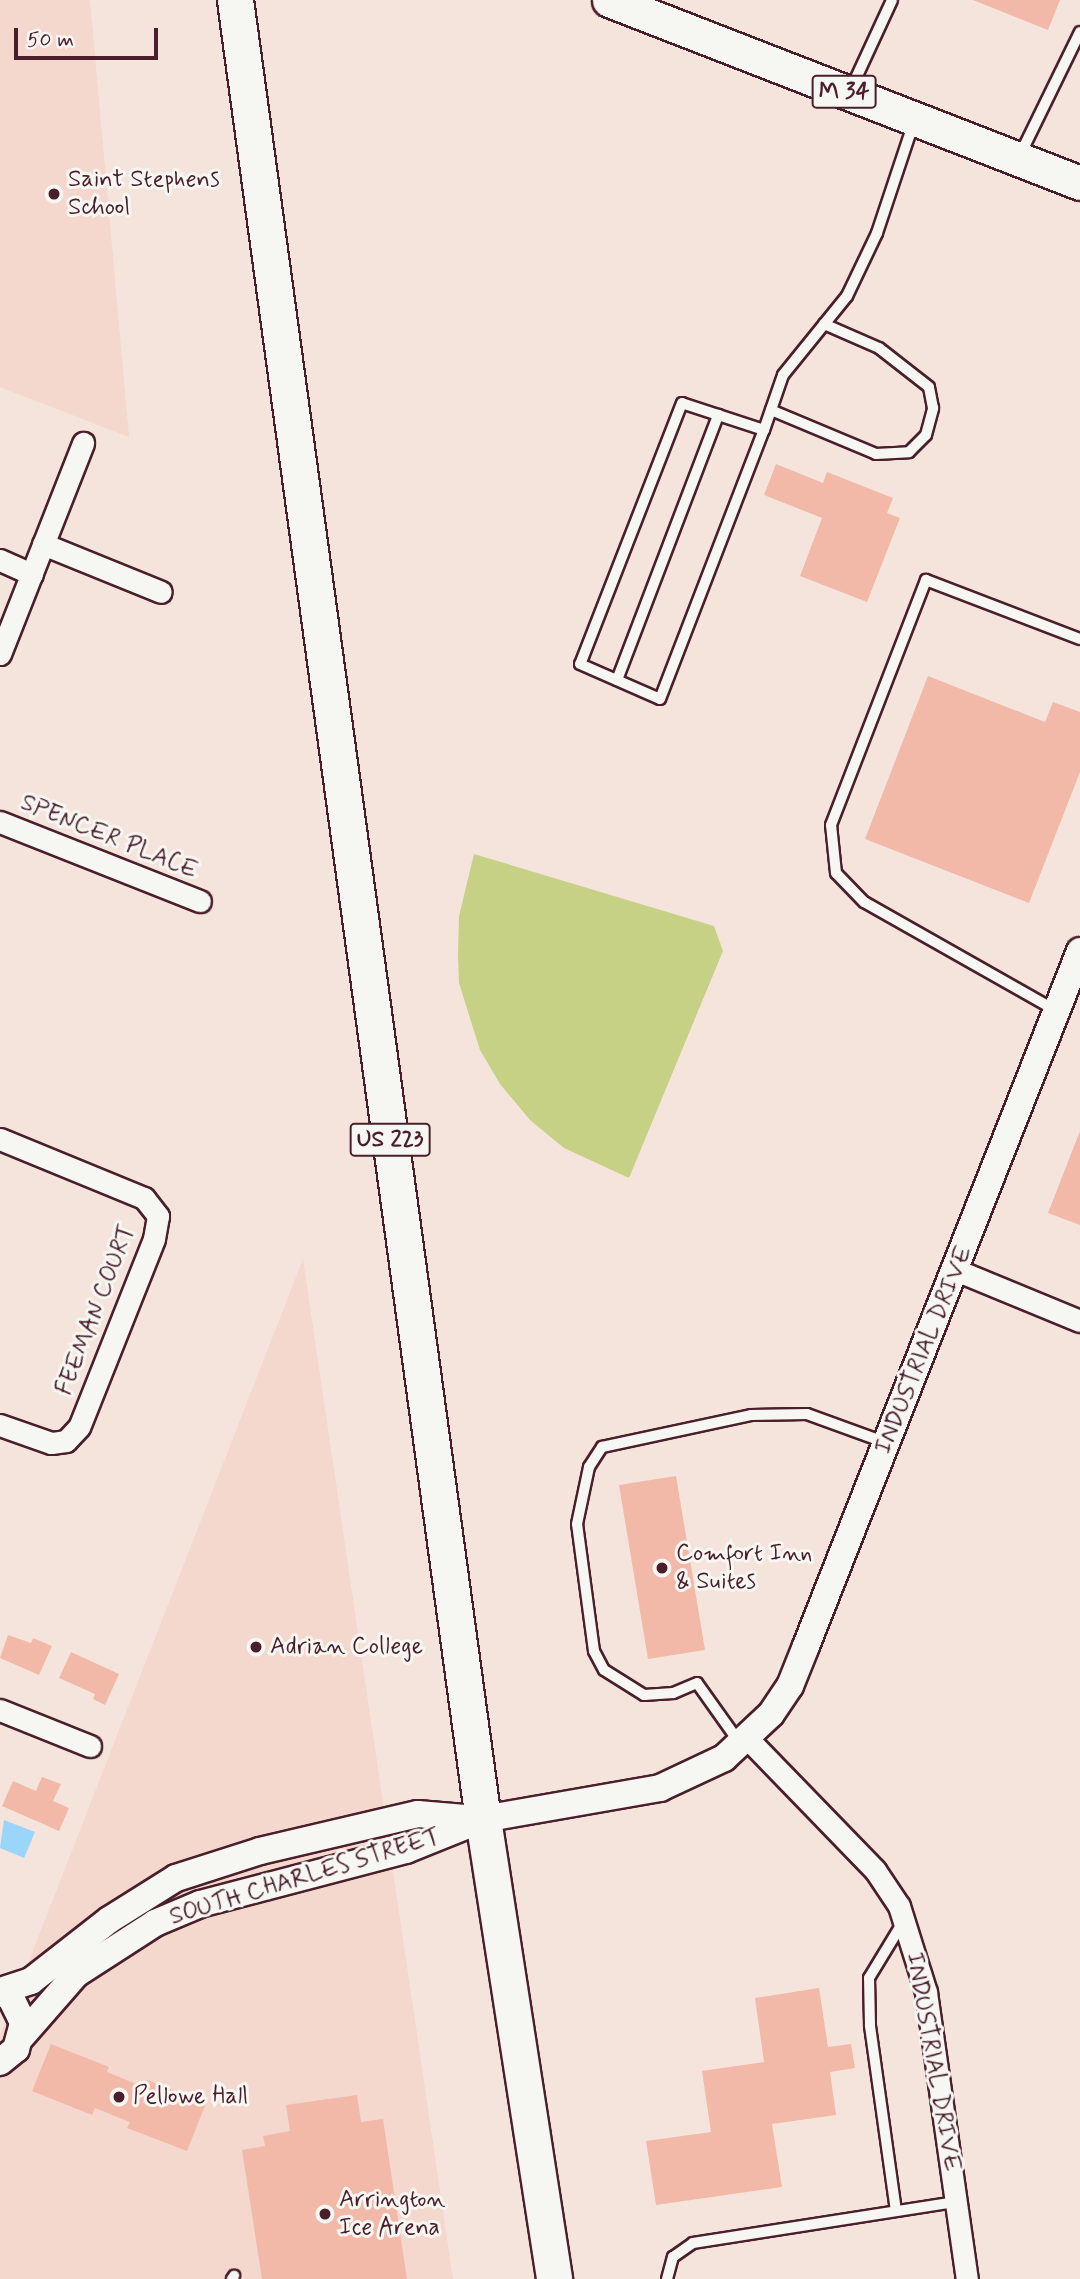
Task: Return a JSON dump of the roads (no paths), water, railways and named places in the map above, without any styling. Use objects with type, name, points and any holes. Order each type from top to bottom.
[{"type":"highway","name":"US 223","points":[[235,0],[483,1819],[554,2279]]},
{"type":"main road","name":"M 34","points":[[608,0],[1080,183]]},
{"type":"street","points":[[0,654],[83,443]]},
{"type":"street","points":[[43,544],[161,592]]},
{"type":"street","points":[[0,560],[32,574]]},
{"type":"street","name":"SPENCER PLACE","points":[[0,822],[200,901]]},
{"type":"street","name":"INDUSTRIAL DRIVE","points":[[483,1819],[660,1788],[724,1758],[743,1741],[790,1685],[1080,951]]},
{"type":"street","name":"FEEMAN COURT","points":[[0,1139],[144,1198],[158,1216],[154,1239],[79,1427],[66,1441],[51,1443],[0,1425]]},
{"type":"street","points":[[956,1270],[1080,1321]]},
{"type":"street","points":[[0,1710],[90,1746]]},
{"type":"street","name":"INDUSTRIAL DRIVE","points":[[743,1741],[875,1870],[904,1920],[926,1992],[967,2279]]},
{"type":"street","name":"SOUTH CHARLES STREET","points":[[0,1991],[31,1981],[109,1920],[176,1878],[260,1851],[418,1815],[483,1819]]},
{"type":"street","name":"SOUTH CHARLES STREET","points":[[0,2062],[16,2049],[22,2036],[76,1974],[155,1923],[200,1904],[406,1850],[483,1819]]},
{"type":"street","points":[[0,1991],[19,2010],[22,2036]]},
{"type":"lane","points":[[849,93],[892,0]]},
{"type":"lane","points":[[1018,159],[1080,32]]},
{"type":"lane","points":[[764,430],[682,403],[580,664],[660,699],[764,430],[783,375],[847,296],[877,233],[915,119]]},
{"type":"lane","points":[[771,410],[876,454],[909,452],[926,435],[933,408],[929,387],[880,348],[824,324]]},
{"type":"lane","points":[[617,680],[718,415]]},
{"type":"lane","points":[[1057,1011],[864,902],[836,873],[831,825],[926,580],[1080,639]]},
{"type":"lane","points":[[743,1741],[697,1683],[673,1693],[644,1695],[604,1670],[594,1651],[577,1524],[589,1467],[601,1447],[751,1415],[807,1414],[887,1443]]},
{"type":"lane","points":[[896,2211],[870,2025],[869,1978],[904,1920]]},
{"type":"lane","points":[[667,2279],[673,2257],[693,2243],[956,2202]]},
{"type":"water","points":[[4,1820],[35,1832],[24,1858],[0,1848]]},
{"type":"place","name":"Saint Stephens School","points":[[54,194]]},
{"type":"place","name":"Comfort Inn & Suites","points":[[662,1568]]},
{"type":"place","name":"Adrian College","points":[[256,1647]]},
{"type":"place","name":"Pellowe Hall","points":[[119,2097]]},
{"type":"place","name":"Arrington Ice Arena","points":[[325,2214]]}]
